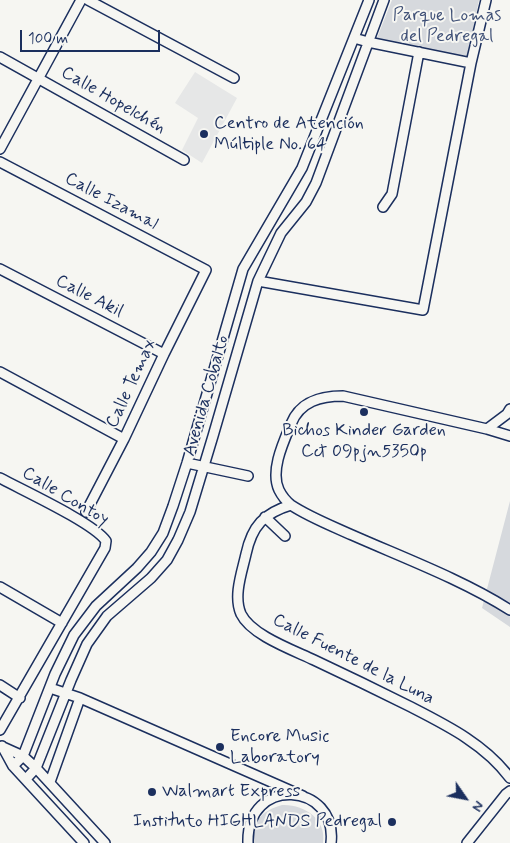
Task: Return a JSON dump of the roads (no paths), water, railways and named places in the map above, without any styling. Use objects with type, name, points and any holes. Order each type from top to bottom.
[{"type":"street","points":[[0,149],[81,0]]},
{"type":"street","points":[[88,0],[234,78]]},
{"type":"street","name":"Avenida Cobalto","points":[[13,766],[23,756],[50,688],[74,635],[96,606],[138,568],[163,533],[174,506],[242,269],[302,168],[369,0]]},
{"type":"street","name":"Avenida Cobalto","points":[[26,779],[36,768],[87,644],[107,616],[151,578],[167,560],[178,540],[190,512],[258,281],[281,233],[306,202],[316,183],[384,0]]},
{"type":"street","points":[[258,281],[423,310],[471,63],[486,0]]},
{"type":"street","points":[[354,38],[471,63]]},
{"type":"street","points":[[383,207],[392,194],[419,52]]},
{"type":"street","name":"Calle Hopelchén","points":[[0,57],[39,77],[184,160]]},
{"type":"street","name":"Calle Izamal","points":[[0,162],[206,270]]},
{"type":"street","name":"Calle Akil","points":[[0,269],[164,354]]},
{"type":"street","name":"Calle Temax","points":[[86,512],[124,439],[206,270]]},
{"type":"street","points":[[0,372],[124,439]]},
{"type":"street","points":[[510,436],[343,396],[325,396],[312,401],[300,410],[292,421],[284,440],[276,476],[278,489],[283,498],[291,505],[330,525],[464,585],[510,610]]},
{"type":"street","points":[[487,429],[507,414],[510,409]]},
{"type":"street","points":[[187,462],[248,476]]},
{"type":"street","name":"Calle Contoy","points":[[0,478],[81,522],[102,536],[106,541],[105,548],[62,623]]},
{"type":"street","name":"Calle Fuente de la Luna","points":[[291,505],[275,510],[254,531],[247,549],[237,598],[241,614],[254,628],[281,644],[410,707],[463,736],[487,752],[510,778]]},
{"type":"street","points":[[265,518],[285,536]]},
{"type":"street","points":[[0,587],[62,623],[0,730]]},
{"type":"street","points":[[0,685],[20,698]]},
{"type":"street","points":[[50,688],[80,698],[314,802],[324,811],[330,822],[331,843]]},
{"type":"street","points":[[50,782],[80,698]]},
{"type":"street","points":[[1,746],[23,756],[36,768],[105,843]]},
{"type":"street","points":[[1,746],[13,766],[84,843]]},
{"type":"street","points":[[467,843],[510,791]]},
{"type":"street","points":[[248,843],[248,831],[252,817],[261,805],[274,797],[288,794],[303,796]]},
{"type":"place","name":"Centro de Atención Múltiple No. 64","points":[[204,134]]},
{"type":"place","name":"Bichos Kinder Garden Cct 09pjn5350p","points":[[364,412]]},
{"type":"place","name":"Encore Music Laboratory","points":[[220,747]]},
{"type":"place","name":"Walmart Express","points":[[152,792]]},
{"type":"place","name":"Instituto HIGHLANDS Pedregal","points":[[392,822]]},
{"type":"park label","name":"Parque Lomas del Pedregal","points":[[447,26]]}]
